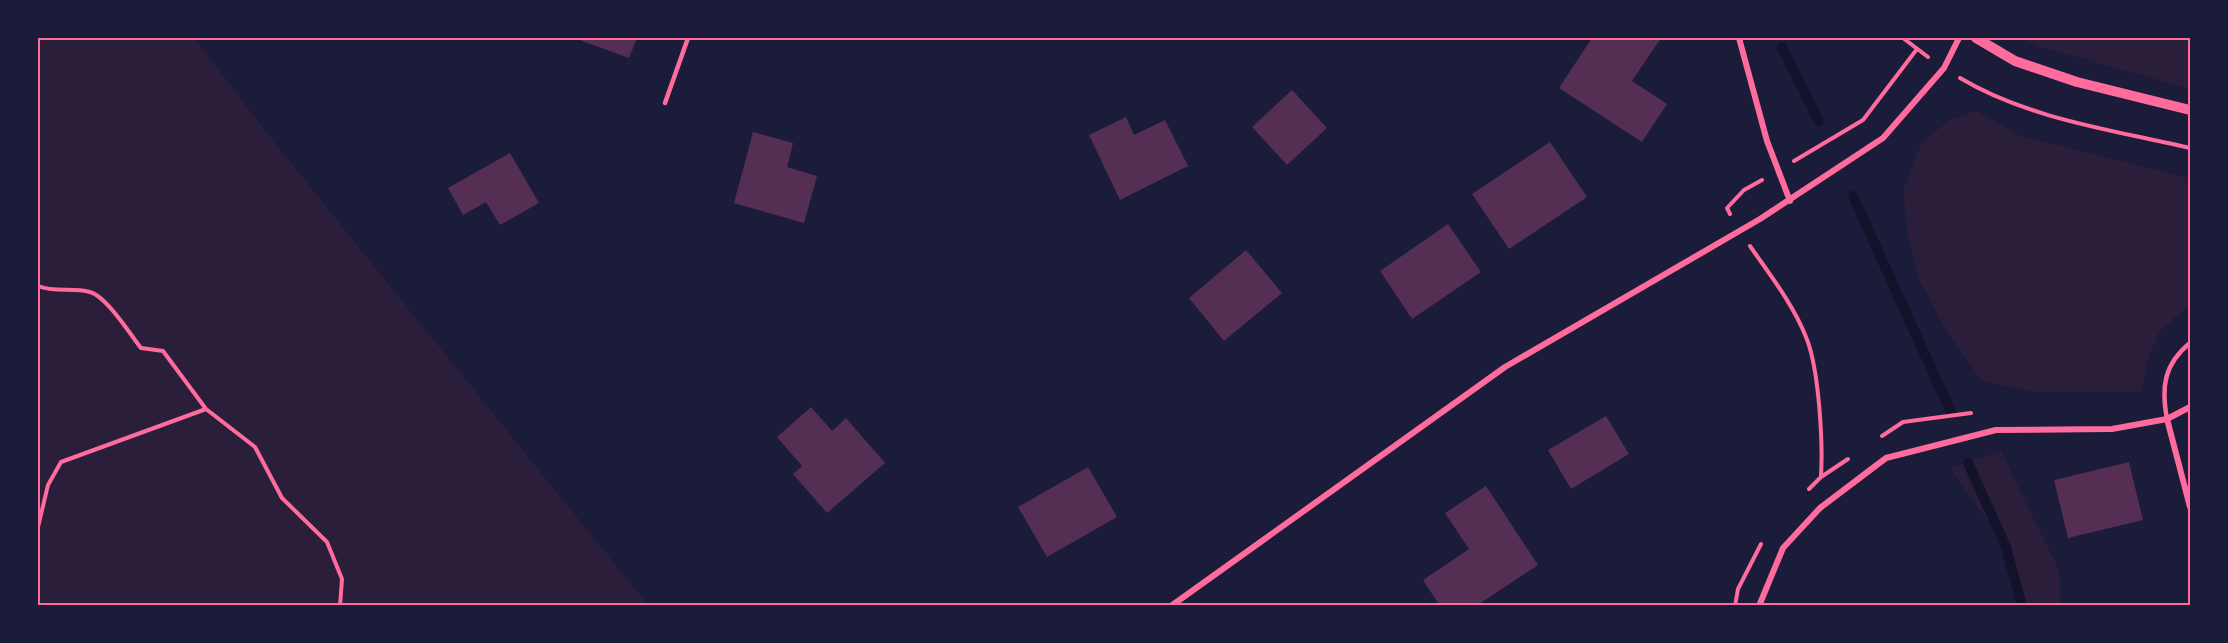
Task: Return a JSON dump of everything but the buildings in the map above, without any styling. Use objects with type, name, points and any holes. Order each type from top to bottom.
[{"type":"street","points":[[1739,38],[1778,170],[1790,201]]},
{"type":"street","points":[[1171,606],[1505,367],[1790,201],[1883,138],[1944,68],[1959,38]]},
{"type":"street","points":[[1976,38],[2015,61],[2077,82],[2190,110]]},
{"type":"street","points":[[1759,606],[1783,548],[1820,508],[1886,458],[1996,430],[2112,429],[2166,419],[2190,407]]},
{"type":"street","points":[[2166,419],[2190,507]]},
{"type":"lane","points":[[665,103],[688,38]]},
{"type":"lane","points":[[2166,419],[2163,382],[2169,366],[2190,343]]},
{"type":"path","points":[[1903,38],[1944,68],[1977,88],[2023,106],[2096,127],[2190,148]]},
{"type":"path","points":[[1821,477],[1823,450],[1820,417],[1807,339],[1788,302],[1738,230],[1727,208],[1744,190],[1863,120],[1917,49]]},
{"type":"path","points":[[38,286],[48,291],[91,292],[107,305],[141,348],[163,351],[207,409],[255,447],[282,498],[327,542],[342,579],[340,606]]},
{"type":"path","points":[[38,527],[48,485],[61,462],[207,409]]},
{"type":"shaded area","points":[[38,38],[195,38],[266,132],[648,605],[38,605]]},
{"type":"shaded area","points":[[2022,38],[2190,38],[2190,89],[2038,46]]},
{"type":"shaded area","points":[[1977,111],[2021,136],[2190,178],[2190,304],[2159,332],[2147,362],[2141,392],[2035,392],[1982,381],[1948,334],[1920,281],[1908,236],[1903,190],[1922,142],[1951,119]]},
{"type":"shaded area","points":[[2001,451],[2059,570],[2061,605],[2022,605],[2006,547],[1950,468]]},
{"type":"waterway","points":[[1782,47],[1819,121]]},
{"type":"waterway","points":[[1853,196],[1951,412]]},
{"type":"waterway","points":[[1968,463],[2006,547],[2022,606]]}]
